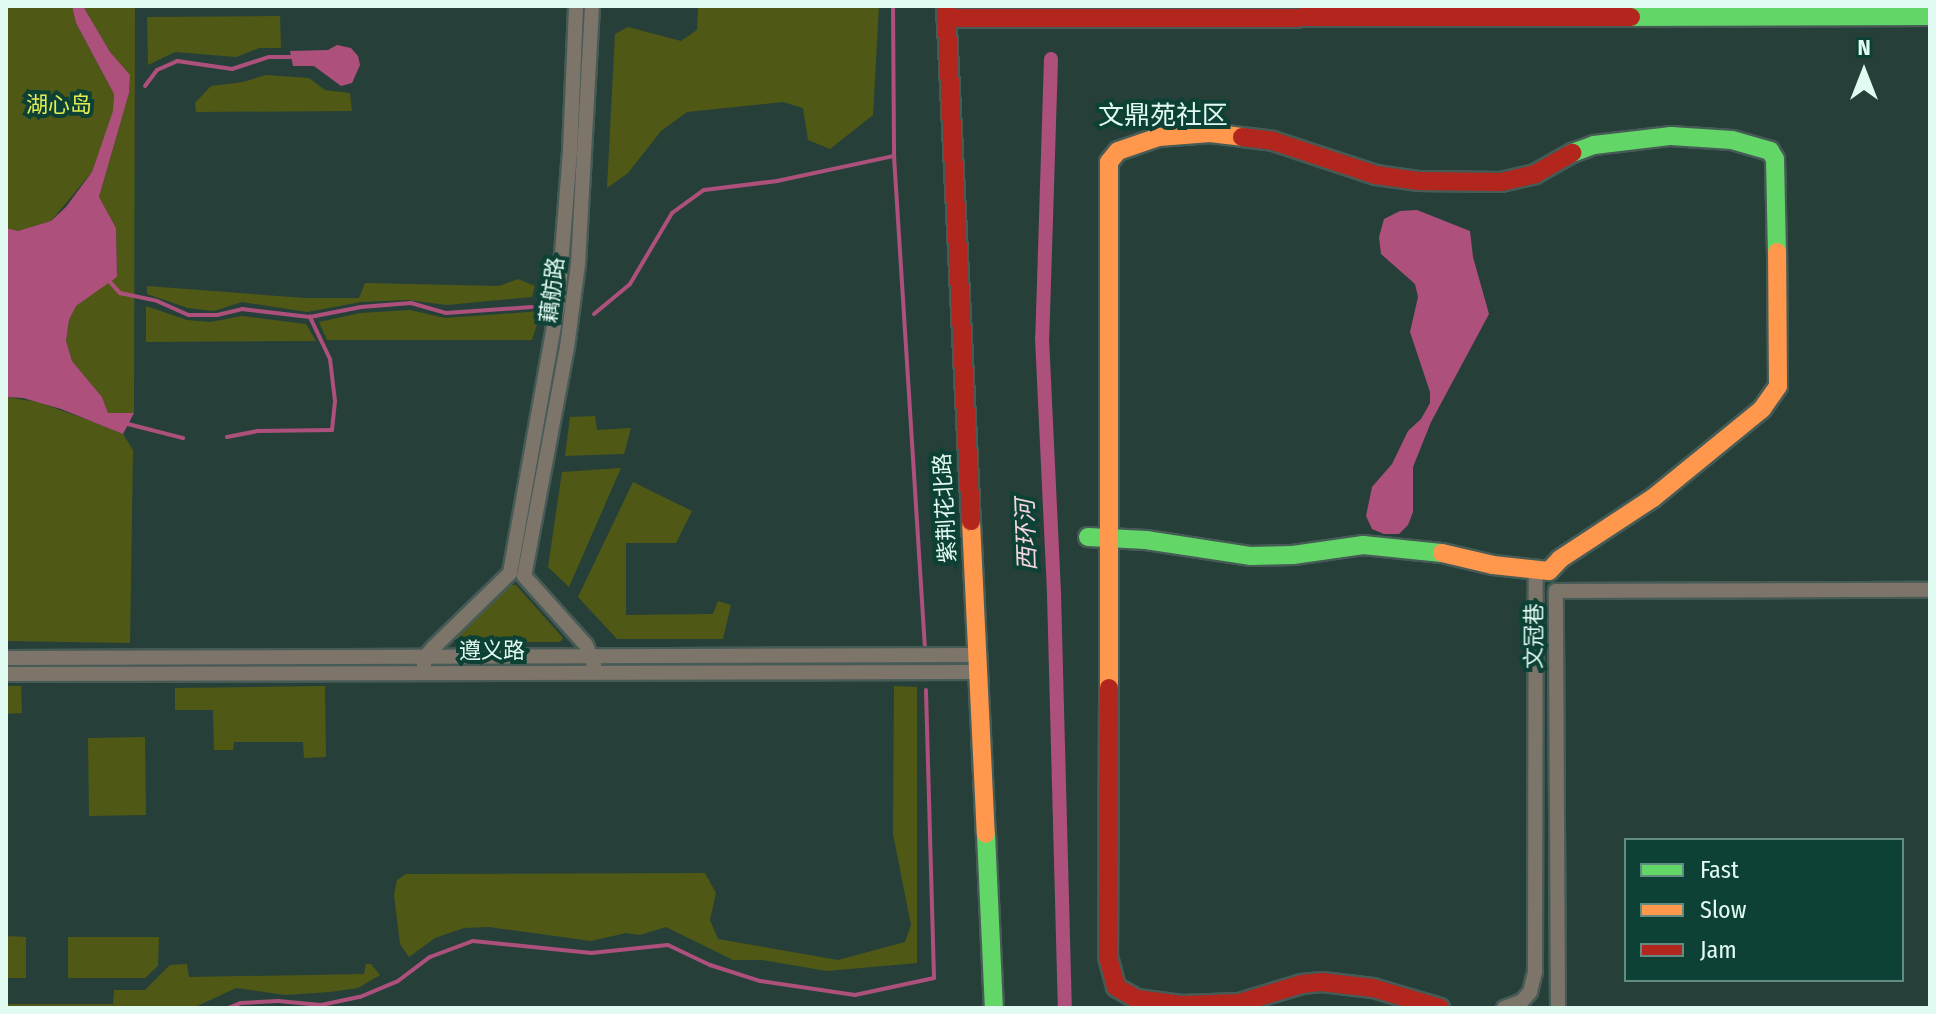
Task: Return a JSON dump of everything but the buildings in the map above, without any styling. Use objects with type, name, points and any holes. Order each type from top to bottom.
[{"type":"street","name":"藕舫路","points":[[517,574],[558,304],[570,151],[576,6]]},
{"type":"street","name":"藕舫路","points":[[517,574],[567,347],[578,264],[592,6]]},
{"type":"street","points":[[946,12],[1026,17],[1930,16]]},
{"type":"street","name":"紫荆花北路","points":[[946,12],[994,1008]]},
{"type":"street","points":[[1088,537],[1109,538],[1250,556],[1293,555],[1363,545],[1433,551],[1549,571],[1560,559],[1653,498],[1762,409],[1778,386],[1775,159],[1761,145],[1687,136],[1626,140],[1571,153],[1535,174],[1501,182],[1418,181],[1376,175],[1273,141],[1210,133],[1159,137],[1118,151],[1109,162],[1107,176],[1109,538],[1108,957],[1116,987],[1137,999],[1208,1006],[1239,1003],[1302,984],[1346,982],[1440,1008]]},
{"type":"street","points":[[1504,1008],[1522,1001],[1534,983],[1536,570]]},
{"type":"street","points":[[424,666],[517,574],[593,657],[594,673]]},
{"type":"street","name":"文冠巷","points":[[1558,1008],[1556,591],[1930,590]]},
{"type":"street","name":"遵义路","points":[[6,674],[424,666],[593,657],[977,664]]},
{"type":"street","name":"遵义路","points":[[6,658],[424,666],[594,673],[977,664]]},
{"type":"green space","name":"湖心岛","points":[[6,6],[72,6],[76,23],[114,94],[113,112],[92,172],[51,221],[18,231],[6,228]]},
{"type":"green space","points":[[83,6],[135,6],[134,413],[108,413],[102,397],[72,361],[66,341],[69,320],[76,306],[117,276],[116,228],[99,197],[129,93],[130,76],[110,52]]},
{"type":"green space","points":[[698,6],[879,6],[873,115],[830,149],[808,140],[803,108],[783,102],[687,112],[661,131],[628,173],[607,188],[615,34],[628,27],[681,41],[697,30]]},
{"type":"green space","points":[[280,16],[281,48],[259,48],[236,57],[175,52],[148,65],[147,17]]},
{"type":"green space","points":[[266,75],[309,78],[325,90],[350,93],[352,111],[196,112],[195,103],[211,86]]},
{"type":"green space","points":[[518,279],[535,286],[532,297],[447,305],[408,300],[361,302],[307,312],[242,302],[214,311],[188,308],[147,294],[147,286],[305,298],[359,298],[365,283],[499,286]]},
{"type":"green space","points":[[146,306],[187,320],[210,322],[242,316],[306,324],[316,341],[146,342]]},
{"type":"green space","points":[[410,310],[445,318],[541,311],[532,340],[327,340],[319,322],[360,313]]},
{"type":"green space","points":[[6,397],[38,402],[123,434],[133,450],[130,643],[6,641]]},
{"type":"green space","points":[[595,416],[597,430],[631,428],[624,454],[565,456],[570,417]]},
{"type":"green space","points":[[621,468],[569,587],[548,567],[562,472]]},
{"type":"green space","points":[[633,482],[692,511],[676,543],[626,543],[626,615],[713,614],[718,601],[731,605],[723,639],[617,639],[578,597]]},
{"type":"green space","points":[[509,585],[516,585],[563,638],[560,642],[456,642],[457,634]]},
{"type":"green space","points":[[6,686],[21,686],[22,713],[6,714]]},
{"type":"green space","points":[[325,686],[326,757],[304,758],[303,742],[234,742],[233,750],[214,750],[213,710],[175,710],[175,688]]},
{"type":"green space","points":[[894,686],[917,687],[917,963],[827,971],[762,960],[733,960],[666,927],[640,935],[626,933],[591,941],[489,927],[464,928],[435,938],[409,957],[400,944],[394,895],[397,880],[406,874],[705,873],[716,893],[710,920],[718,939],[838,960],[905,942],[911,925],[893,834]]},
{"type":"green space","points":[[145,737],[146,815],[89,816],[88,738]]},
{"type":"green space","points":[[6,936],[26,937],[26,978],[6,978]]},
{"type":"green space","points":[[68,937],[159,937],[158,966],[145,978],[68,978]]},
{"type":"green space","points":[[187,964],[189,977],[364,974],[366,964],[371,964],[380,975],[358,988],[330,992],[285,995],[236,988],[193,1008],[6,1008],[6,1004],[113,1004],[114,990],[145,990],[170,965]]},
{"type":"shaded area","points":[[72,6],[83,6],[110,52],[130,75],[129,93],[99,197],[116,228],[117,277],[76,306],[69,320],[66,341],[72,361],[102,397],[108,413],[134,413],[123,434],[61,409],[23,398],[6,397],[6,228],[18,231],[51,221],[66,207],[92,172],[113,111],[114,94],[76,23]]},
{"type":"shaded area","points":[[337,45],[351,48],[358,56],[360,65],[352,83],[341,86],[314,66],[293,66],[290,51],[328,50]]},
{"type":"shaded area","points":[[1417,210],[1470,231],[1473,257],[1489,314],[1431,422],[1413,467],[1413,512],[1408,525],[1399,534],[1384,534],[1372,529],[1366,516],[1372,487],[1392,464],[1408,431],[1421,419],[1430,403],[1430,392],[1410,332],[1418,297],[1415,284],[1381,254],[1379,237],[1384,219],[1400,211]]},
{"type":"waterway","points":[[893,6],[894,156],[925,645]]},
{"type":"waterway","points":[[145,86],[157,70],[177,61],[232,69],[269,57],[291,57]]},
{"type":"waterway","name":"西环河","points":[[1051,59],[1042,338],[1054,594],[1065,1008]]},
{"type":"waterway","points":[[594,314],[630,284],[672,213],[704,190],[777,181],[894,156]]},
{"type":"waterway","points":[[110,282],[120,293],[157,301],[189,315],[217,315],[242,309],[310,317],[361,307],[411,303],[446,313],[532,307]]},
{"type":"waterway","points":[[227,437],[258,431],[332,430],[335,401],[330,359],[310,317]]},
{"type":"waterway","points":[[128,424],[183,438]]},
{"type":"waterway","points":[[228,1008],[241,1003],[278,1001],[321,1005],[360,997],[398,981],[430,957],[473,941],[591,953],[668,945],[710,965],[760,981],[855,995],[934,978],[926,690]]},
{"type":"traffic: fast","points":[[1631,17],[1930,16]]},
{"type":"traffic: fast","points":[[1572,153],[1594,145],[1671,136],[1732,140],[1770,151],[1775,159],[1777,252]]},
{"type":"traffic: fast","points":[[1088,537],[1146,540],[1250,556],[1293,555],[1363,545],[1442,553]]},
{"type":"traffic: fast","points":[[986,834],[994,1008]]},
{"type":"traffic: slow","points":[[1109,688],[1109,162],[1118,151],[1159,137],[1210,133],[1242,137]]},
{"type":"traffic: slow","points":[[1442,553],[1493,565],[1549,571],[1560,559],[1653,498],[1762,409],[1778,386],[1777,252]]},
{"type":"traffic: slow","points":[[971,521],[986,834]]},
{"type":"traffic: jam","points":[[946,6],[971,521]]},
{"type":"traffic: jam","points":[[946,18],[1631,17]]},
{"type":"traffic: jam","points":[[1242,137],[1273,141],[1376,175],[1418,181],[1501,182],[1535,174],[1572,153]]},
{"type":"traffic: jam","points":[[1109,688],[1108,957],[1116,987],[1137,999],[1182,1005],[1239,1003],[1302,984],[1322,982],[1373,988],[1440,1008]]},
{"type":"district","name":"文鼎苑社区","points":[[1163,116]]}]
